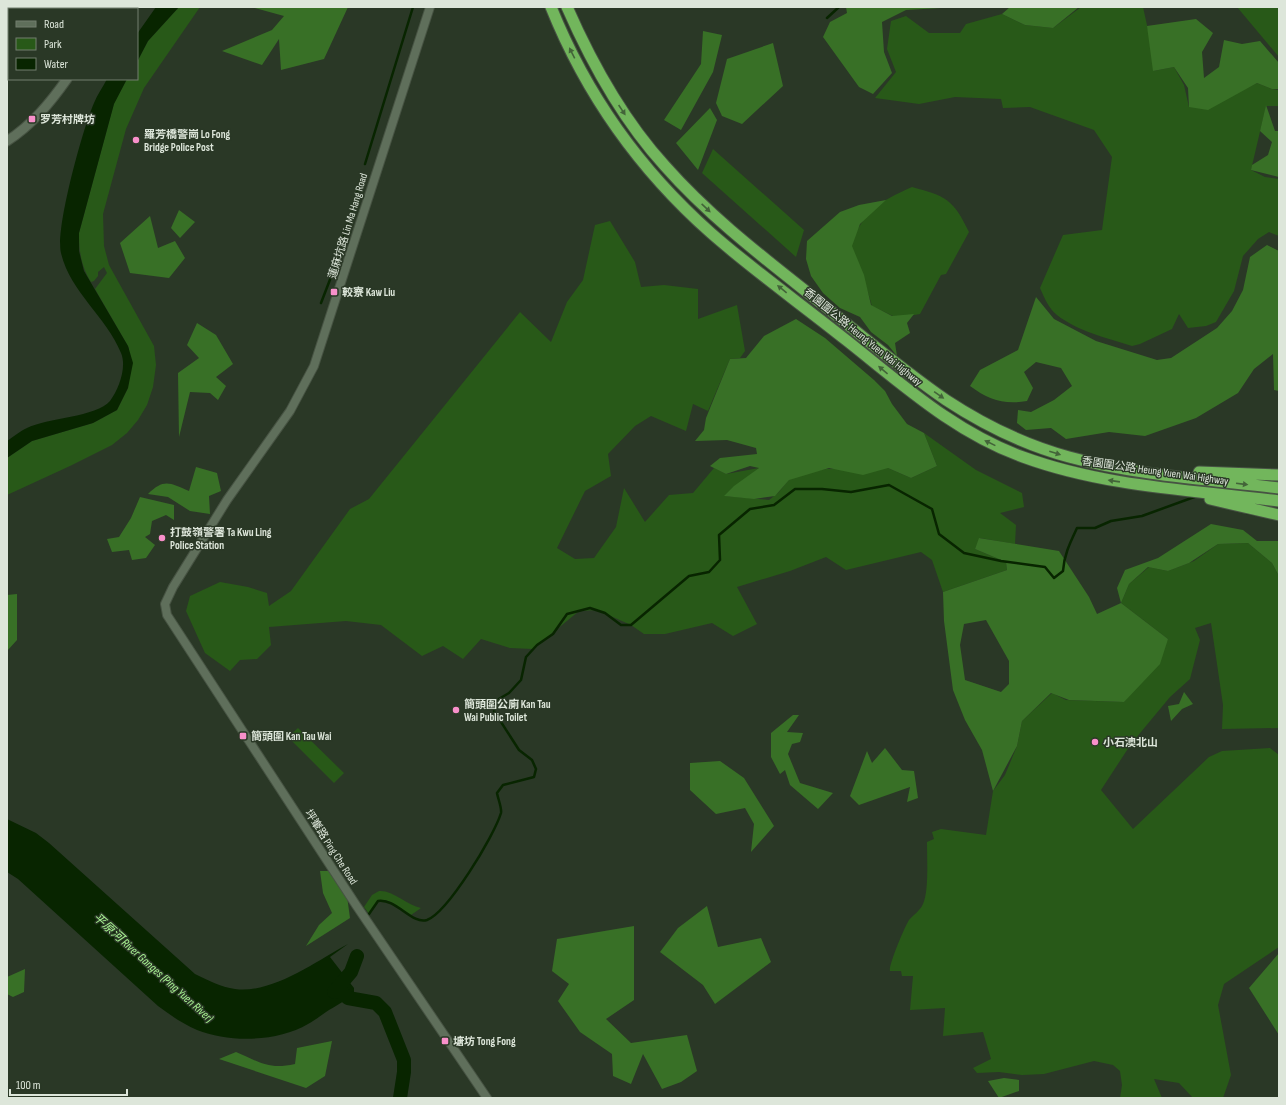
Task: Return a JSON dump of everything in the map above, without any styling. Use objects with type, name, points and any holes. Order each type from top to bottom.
[{"type":"highway","name":"香園圍公路 Heung Yuen Wai Highway","points":[[551,7],[573,55],[605,112],[635,153],[664,188],[712,234],[914,395],[963,429],[1020,456],[1046,466],[1091,477],[1279,501]]},
{"type":"highway","name":"香園圍公路 Heung Yuen Wai Highway","points":[[567,7],[601,77],[648,146],[691,194],[748,244],[922,383],[968,415],[1012,437],[1049,451],[1088,462],[1134,470],[1279,488]]},
{"type":"highway","points":[[1134,470],[1279,475]]},
{"type":"highway","points":[[1153,486],[1279,515]]},
{"type":"main road","points":[[7,141],[30,125],[66,80]]},
{"type":"street","name":"蓮麻坑路 Lin Ma Hang Road","points":[[165,604],[170,592],[227,500],[290,411],[314,366],[430,7]]},
{"type":"street","name":"坪輋路 Ping Che Road","points":[[165,604],[167,615],[171,622],[356,905],[390,952],[487,1098]]},
{"type":"green space","points":[[179,7],[200,7],[144,88],[126,129],[103,214],[104,246],[109,265],[154,346],[156,365],[153,387],[147,405],[138,420],[127,433],[112,445],[7,495],[7,458],[32,441],[93,423],[117,410],[128,388],[129,348],[95,289],[107,273],[104,267],[98,272],[98,276],[94,281],[91,282],[81,258],[79,233],[114,103],[126,80],[138,80],[138,60],[148,41]]},
{"type":"green space","points":[[251,7],[348,7],[324,59],[281,70],[279,39],[262,65],[222,51],[272,30],[284,16]]},
{"type":"green space","points":[[846,7],[941,8],[906,10],[882,22],[884,52],[892,73],[873,94],[859,87],[823,37],[830,22],[847,13]]},
{"type":"green space","points":[[1010,7],[1079,7],[1053,28],[1025,25],[1002,14]]},
{"type":"green space","points":[[1081,7],[1143,7],[1154,57],[1153,71],[1174,67],[1184,85],[1189,107],[1230,96],[1257,83],[1279,90],[1279,106],[1266,106],[1251,170],[1265,177],[1279,179],[1279,236],[1269,232],[1258,239],[1243,256],[1234,291],[1216,322],[1206,326],[1188,328],[1179,314],[1172,329],[1140,344],[1132,346],[1093,334],[1065,321],[1052,310],[1040,288],[1063,235],[1102,230],[1112,157],[1094,130],[1030,107],[1003,108],[1001,99],[955,97],[919,104],[875,98],[896,72],[887,49],[891,21],[906,16],[929,33],[960,33],[966,24],[1002,14],[1025,25],[1053,28]]},
{"type":"green space","points":[[1237,7],[1279,7],[1279,57]]},
{"type":"green space","points":[[1196,19],[1213,33],[1202,52],[1204,78],[1219,67],[1224,40],[1242,44],[1260,41],[1279,63],[1279,89],[1272,89],[1257,83],[1208,110],[1189,107],[1188,88],[1174,67],[1153,71],[1147,26]]},
{"type":"green space","points":[[703,31],[722,35],[713,72],[681,130],[664,120],[701,64]]},
{"type":"green space","points":[[773,43],[783,86],[742,124],[722,116],[716,103],[727,59]]},
{"type":"green space","points":[[1266,105],[1275,131],[1279,131],[1279,177],[1251,170],[1252,165],[1268,155],[1272,142],[1260,131]]},
{"type":"green space","points":[[710,108],[717,120],[698,170],[676,143]]},
{"type":"green space","points":[[713,149],[804,230],[796,257],[702,173]]},
{"type":"green space","points":[[912,187],[933,193],[947,200],[958,212],[969,232],[946,274],[941,275],[920,314],[897,318],[872,306],[863,276],[850,246],[861,224],[874,209],[881,203]]},
{"type":"green space","points":[[886,200],[860,224],[852,246],[864,275],[871,305],[892,316],[914,314],[907,323],[910,333],[895,343],[897,356],[888,345],[871,332],[860,317],[840,308],[823,293],[811,276],[806,259],[807,241],[840,212],[859,205]]},
{"type":"green space","points":[[179,210],[195,222],[180,238],[171,228]]},
{"type":"green space","points":[[150,216],[158,248],[175,241],[185,258],[169,278],[130,273],[120,243]]},
{"type":"green space","points":[[610,221],[635,262],[641,287],[664,285],[698,289],[698,319],[737,305],[745,351],[740,358],[730,359],[708,411],[693,404],[686,431],[651,416],[635,426],[608,454],[611,476],[585,491],[557,548],[575,559],[594,558],[616,527],[624,488],[645,522],[669,495],[693,493],[714,468],[726,474],[759,468],[725,496],[769,500],[778,493],[792,476],[826,469],[888,468],[911,478],[937,466],[924,433],[976,470],[1022,493],[1024,507],[1000,513],[1016,525],[1015,544],[980,538],[975,549],[1006,562],[1007,570],[943,592],[932,560],[921,552],[846,570],[826,557],[790,571],[737,587],[757,624],[733,636],[712,623],[665,634],[644,634],[631,625],[597,610],[579,611],[533,649],[510,648],[481,639],[463,659],[443,646],[422,656],[381,625],[346,621],[269,627],[271,645],[257,659],[240,660],[230,671],[205,653],[186,611],[190,596],[220,582],[248,587],[267,593],[269,606],[291,591],[350,509],[369,499],[520,312],[551,342],[567,302],[583,280],[595,225]]},
{"type":"green space","points":[[1267,245],[1279,251],[1279,391],[1274,390],[1273,354],[1254,369],[1238,393],[1196,418],[1145,436],[1109,432],[1066,439],[1051,428],[1026,430],[1017,423],[1018,410],[1031,412],[1054,400],[1072,386],[1061,368],[1036,362],[1024,372],[1033,388],[1027,401],[1004,402],[990,398],[970,386],[980,370],[1018,350],[1036,297],[1054,319],[1096,341],[1157,360],[1171,358],[1217,328],[1232,311],[1243,290],[1250,257]]},
{"type":"green space","points":[[796,319],[825,338],[885,391],[892,404],[907,424],[924,433],[937,466],[911,478],[888,468],[863,475],[829,468],[789,480],[775,496],[754,499],[724,496],[734,486],[759,468],[750,466],[726,474],[710,466],[720,458],[757,454],[756,448],[727,440],[695,441],[704,430],[706,418],[730,359],[746,358],[764,336]]},
{"type":"green space","points":[[197,323],[216,335],[233,364],[216,377],[226,386],[218,400],[210,393],[190,392],[179,437],[178,373],[199,358],[187,345]]},
{"type":"green space","points":[[196,467],[217,473],[221,491],[209,496],[210,514],[190,511],[168,497],[148,494],[163,484],[172,484],[189,491]]},
{"type":"green space","points":[[140,497],[174,505],[174,520],[166,515],[152,521],[150,534],[145,537],[155,545],[146,558],[132,560],[129,550],[112,552],[107,539],[119,537],[131,518]]},
{"type":"green space","points":[[1211,524],[1243,530],[1257,541],[1279,541],[1279,576],[1272,563],[1248,543],[1218,544],[1189,563],[1168,571],[1148,567],[1129,584],[1121,603],[1117,588],[1125,570],[1158,558]]},
{"type":"green space","points":[[979,538],[1059,551],[1089,597],[1097,614],[1121,603],[1168,639],[1160,664],[1124,702],[1069,700],[1051,693],[1022,721],[1017,746],[993,791],[982,750],[965,720],[953,690],[944,621],[943,592],[1007,570],[1006,562],[975,549]],"holes":[[[986,620],[1009,661],[1009,684],[1001,692],[965,680],[960,645],[964,624]]]},
{"type":"green space","points":[[1248,543],[1272,563],[1279,576],[1279,728],[1222,729],[1223,705],[1211,623],[1195,628],[1200,640],[1190,679],[1170,697],[1131,744],[1101,790],[1133,829],[1209,757],[1222,751],[1270,748],[1279,755],[1279,947],[1224,984],[1218,1005],[1231,1075],[1223,1098],[1193,1098],[1179,1083],[1154,1079],[1162,1098],[1120,1098],[1122,1085],[1120,1071],[1113,1065],[1094,1061],[1044,1074],[1022,1075],[999,1072],[977,1073],[973,1068],[991,1059],[983,1032],[943,1036],[945,1008],[910,1010],[913,976],[902,976],[901,971],[890,971],[894,954],[907,924],[920,909],[925,899],[927,842],[934,839],[932,832],[941,829],[986,835],[993,791],[1005,775],[1017,746],[1022,721],[1052,693],[1066,700],[1124,702],[1168,639],[1121,603],[1129,584],[1149,567],[1168,571],[1194,561],[1218,544]]},
{"type":"green space","points":[[17,594],[17,640],[7,651],[7,595]]},
{"type":"green space","points":[[1184,692],[1193,704],[1182,709],[1171,721],[1168,706],[1179,704]]},
{"type":"green space","points":[[793,715],[799,715],[787,732],[803,733],[800,742],[792,744],[788,754],[800,783],[833,793],[818,809],[790,785],[785,770],[780,774],[771,757],[771,733]]},
{"type":"green space","points":[[298,728],[344,773],[334,783],[288,737]]},
{"type":"green space","points":[[885,748],[902,770],[914,771],[918,798],[907,802],[910,787],[859,805],[850,796],[867,751],[872,763]]},
{"type":"green space","points":[[720,761],[744,778],[774,826],[751,852],[754,824],[745,808],[716,814],[690,790],[690,763]]},
{"type":"green space","points":[[320,871],[330,871],[347,896],[350,918],[306,946],[319,925],[332,913],[323,893]]},
{"type":"green space","points":[[379,891],[384,891],[395,895],[410,904],[421,908],[411,915],[391,902],[385,900],[378,901],[369,914],[364,907],[372,895]]},
{"type":"green space","points":[[707,906],[718,947],[761,938],[771,962],[715,1004],[703,985],[660,952],[678,928]]},
{"type":"green space","points":[[634,926],[634,1000],[606,1019],[631,1043],[687,1035],[697,1071],[681,1082],[662,1089],[643,1054],[631,1084],[613,1076],[612,1054],[580,1032],[558,1001],[569,984],[552,971],[557,939]]},
{"type":"green space","points":[[1279,953],[1279,1035],[1249,988]]},
{"type":"green space","points":[[25,969],[24,992],[13,997],[7,994],[7,977]]},
{"type":"green space","points":[[332,1041],[325,1076],[306,1088],[219,1059],[236,1052],[264,1064],[286,1066],[295,1064],[297,1048]]},
{"type":"green space","points":[[1004,1078],[1019,1080],[1019,1091],[999,1098],[988,1081]]},
{"type":"water","points":[[156,7],[179,7],[148,41],[138,60],[138,33]]},
{"type":"water","points":[[106,80],[126,80],[114,104],[79,233],[79,251],[84,271],[128,346],[133,363],[128,388],[117,410],[93,423],[32,441],[7,458],[7,441],[24,429],[46,422],[94,411],[110,401],[119,384],[123,371],[123,359],[121,353],[107,327],[72,280],[61,253],[60,241],[62,223],[71,178],[83,134],[95,100]]},
{"type":"water","points":[[7,819],[36,833],[49,843],[195,974],[219,985],[235,989],[249,989],[264,986],[294,975],[348,944],[330,957],[354,988],[354,993],[310,1023],[296,1030],[282,1034],[253,1039],[238,1039],[210,1034],[192,1028],[158,1006],[18,879],[7,872]]},
{"type":"waterway","points":[[365,164],[413,7]]},
{"type":"waterway","points":[[827,18],[839,7]]},
{"type":"waterway","points":[[335,266],[362,177]]},
{"type":"waterway","points":[[321,303],[331,277]]},
{"type":"waterway","name":"平原河 River Ganges (Ping Yuen River)","points":[[369,914],[378,901],[391,903],[416,919],[427,920],[436,914],[458,889],[480,855],[497,824],[501,813],[497,793],[503,785],[534,777],[536,769],[532,760],[519,750],[494,711],[497,700],[509,693],[521,680],[526,657],[537,645],[553,634],[567,614],[590,608],[605,613],[621,625],[631,625],[689,576],[709,572],[720,560],[719,535],[750,509],[774,505],[795,489],[822,489],[851,492],[889,485],[932,509],[939,534],[964,553],[1001,561],[1045,567],[1054,578],[1063,571],[1066,554],[1077,528],[1095,528],[1111,521],[1142,516],[1197,496]]},
{"type":"waterway","name":"平原河 River Ganges (Ping Yuen River)","points":[[1247,513],[1257,515]]},
{"type":"waterway","name":"平原河 River Ganges (Ping Yuen River)","points":[[334,992],[351,972],[357,956]]},
{"type":"waterway","name":"平原河 River Ganges (Ping Yuen River)","points":[[338,989],[348,998],[376,1003],[385,1012],[404,1060],[404,1072],[400,1098]]},
{"type":"place","name":"罗芳村牌坊","points":[[32,119]]},
{"type":"place","name":"羅芳橋警崗 Lo Fong Bridge Police Post","points":[[136,140]]},
{"type":"place","name":"較寮 Kaw Liu","points":[[334,292]]},
{"type":"place","name":"打鼓嶺警署 Ta Kwu Ling Police Station","points":[[162,538]]},
{"type":"place","name":"簡頭圍公廁 Kan Tau Wai Public Toilet","points":[[456,710]]},
{"type":"place","name":"簡頭圍 Kan Tau Wai","points":[[243,736]]},
{"type":"place","name":"小石澳北山","points":[[1095,742]]},
{"type":"place","name":"塘坊 Tong Fong","points":[[445,1041]]}]
